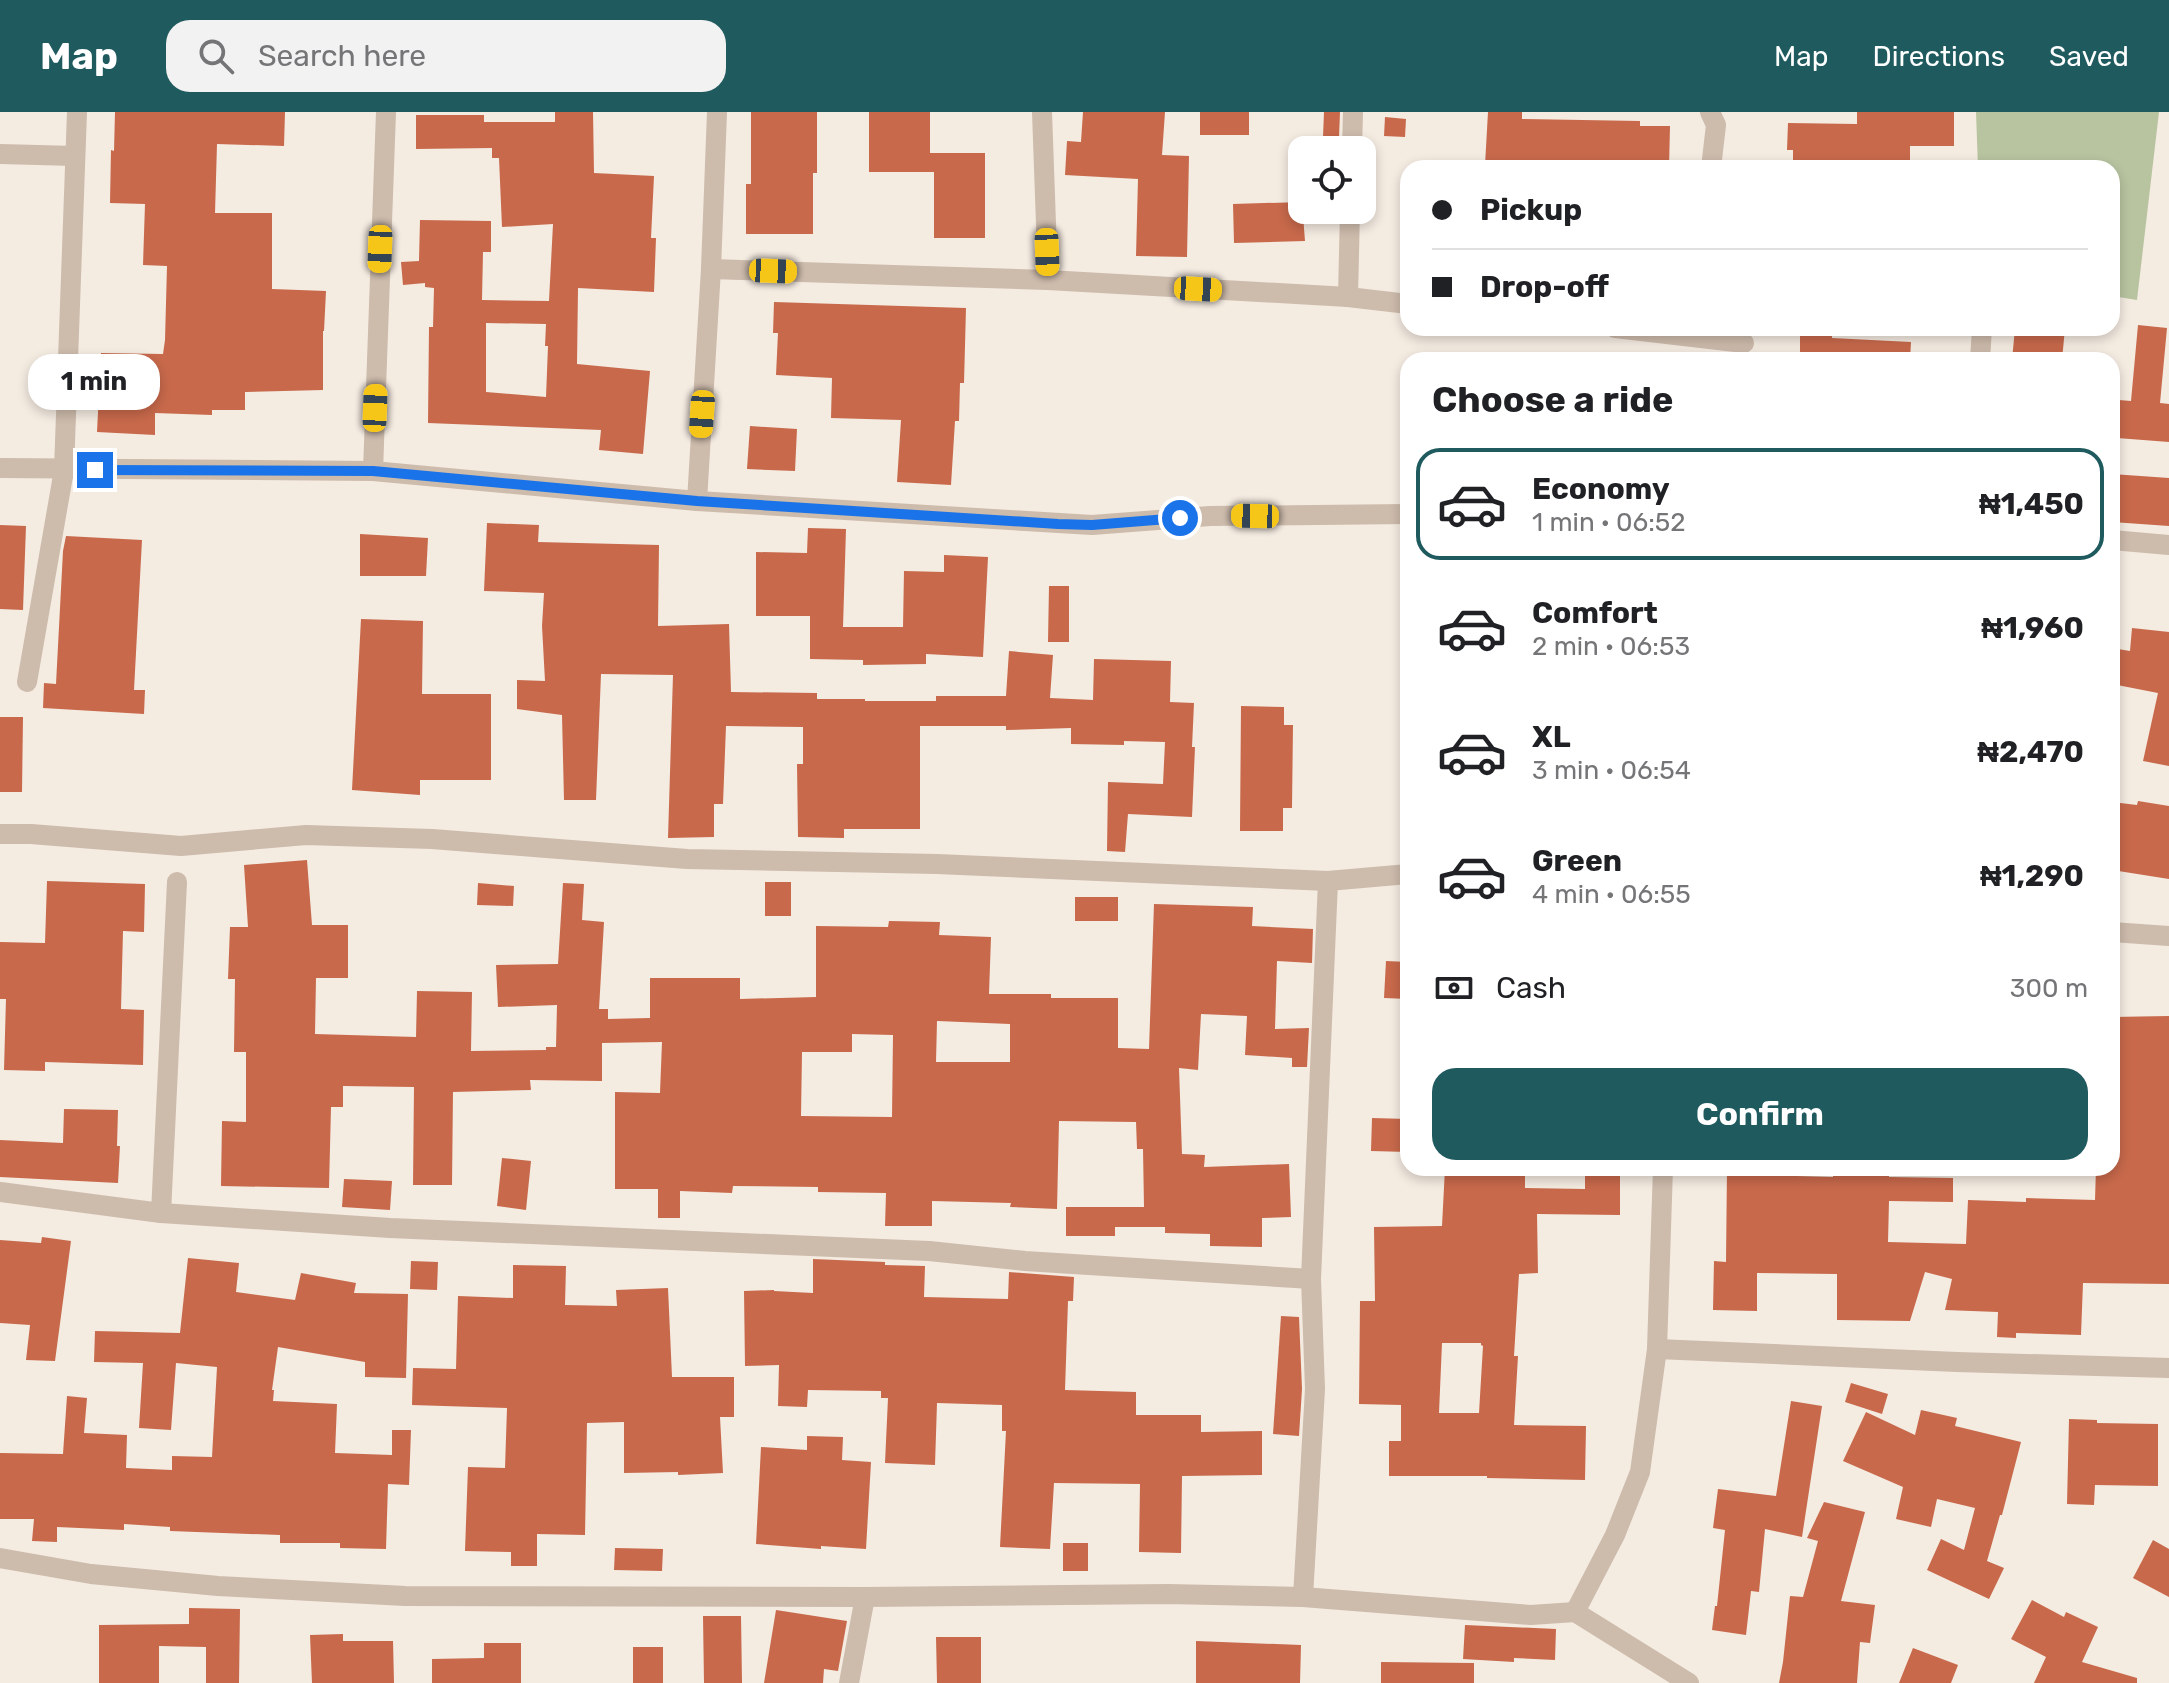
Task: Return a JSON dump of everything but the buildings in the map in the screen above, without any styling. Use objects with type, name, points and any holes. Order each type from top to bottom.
[{"type":"street","points":[[27,682],[64,470],[77,112]]},
{"type":"street","points":[[373,471],[386,112]]},
{"type":"street","points":[[697,501],[717,112]]},
{"type":"street","points":[[1042,112],[1048,280]]},
{"type":"street","points":[[1352,136],[1353,112]]},
{"type":"street","points":[[1710,112],[1716,125],[1712,160]]},
{"type":"street","points":[[0,154],[75,156]]},
{"type":"street","points":[[1348,297],[1350,224]]},
{"type":"street","points":[[711,269],[1048,280],[1348,297],[1400,303]]},
{"type":"street","points":[[1678,336],[1741,344]]},
{"type":"street","points":[[0,468],[373,471],[697,501],[1092,525],[1210,516],[1400,514]]},
{"type":"street","points":[[2120,541],[2169,545]]},
{"type":"street","points":[[0,834],[181,846],[306,835],[417,839],[687,859],[937,864],[1328,881],[1400,875]]},
{"type":"street","points":[[1303,1597],[1315,1389],[1311,1279],[1328,881]]},
{"type":"street","points":[[161,1213],[177,882]]},
{"type":"street","points":[[2120,933],[2169,936]]},
{"type":"street","points":[[1575,1612],[1615,1535],[1640,1472],[1657,1349],[1663,1176]]},
{"type":"street","points":[[0,1192],[161,1213],[390,1228],[929,1251],[1025,1261],[1311,1279]]},
{"type":"street","points":[[1657,1349],[2169,1368]]},
{"type":"street","points":[[0,1558],[91,1574],[171,1582],[405,1596],[1168,1594],[1303,1597],[1531,1615],[1575,1612],[1680,1681]]},
{"type":"street","points":[[849,1683],[865,1597]]},
{"type":"green space","points":[[1976,112],[2159,112],[2137,300],[2120,297],[2120,160],[1978,160]]},
{"type":"route","points":[[95,470],[373,471],[697,501],[1058,524],[1092,525],[1180,518]]}]
